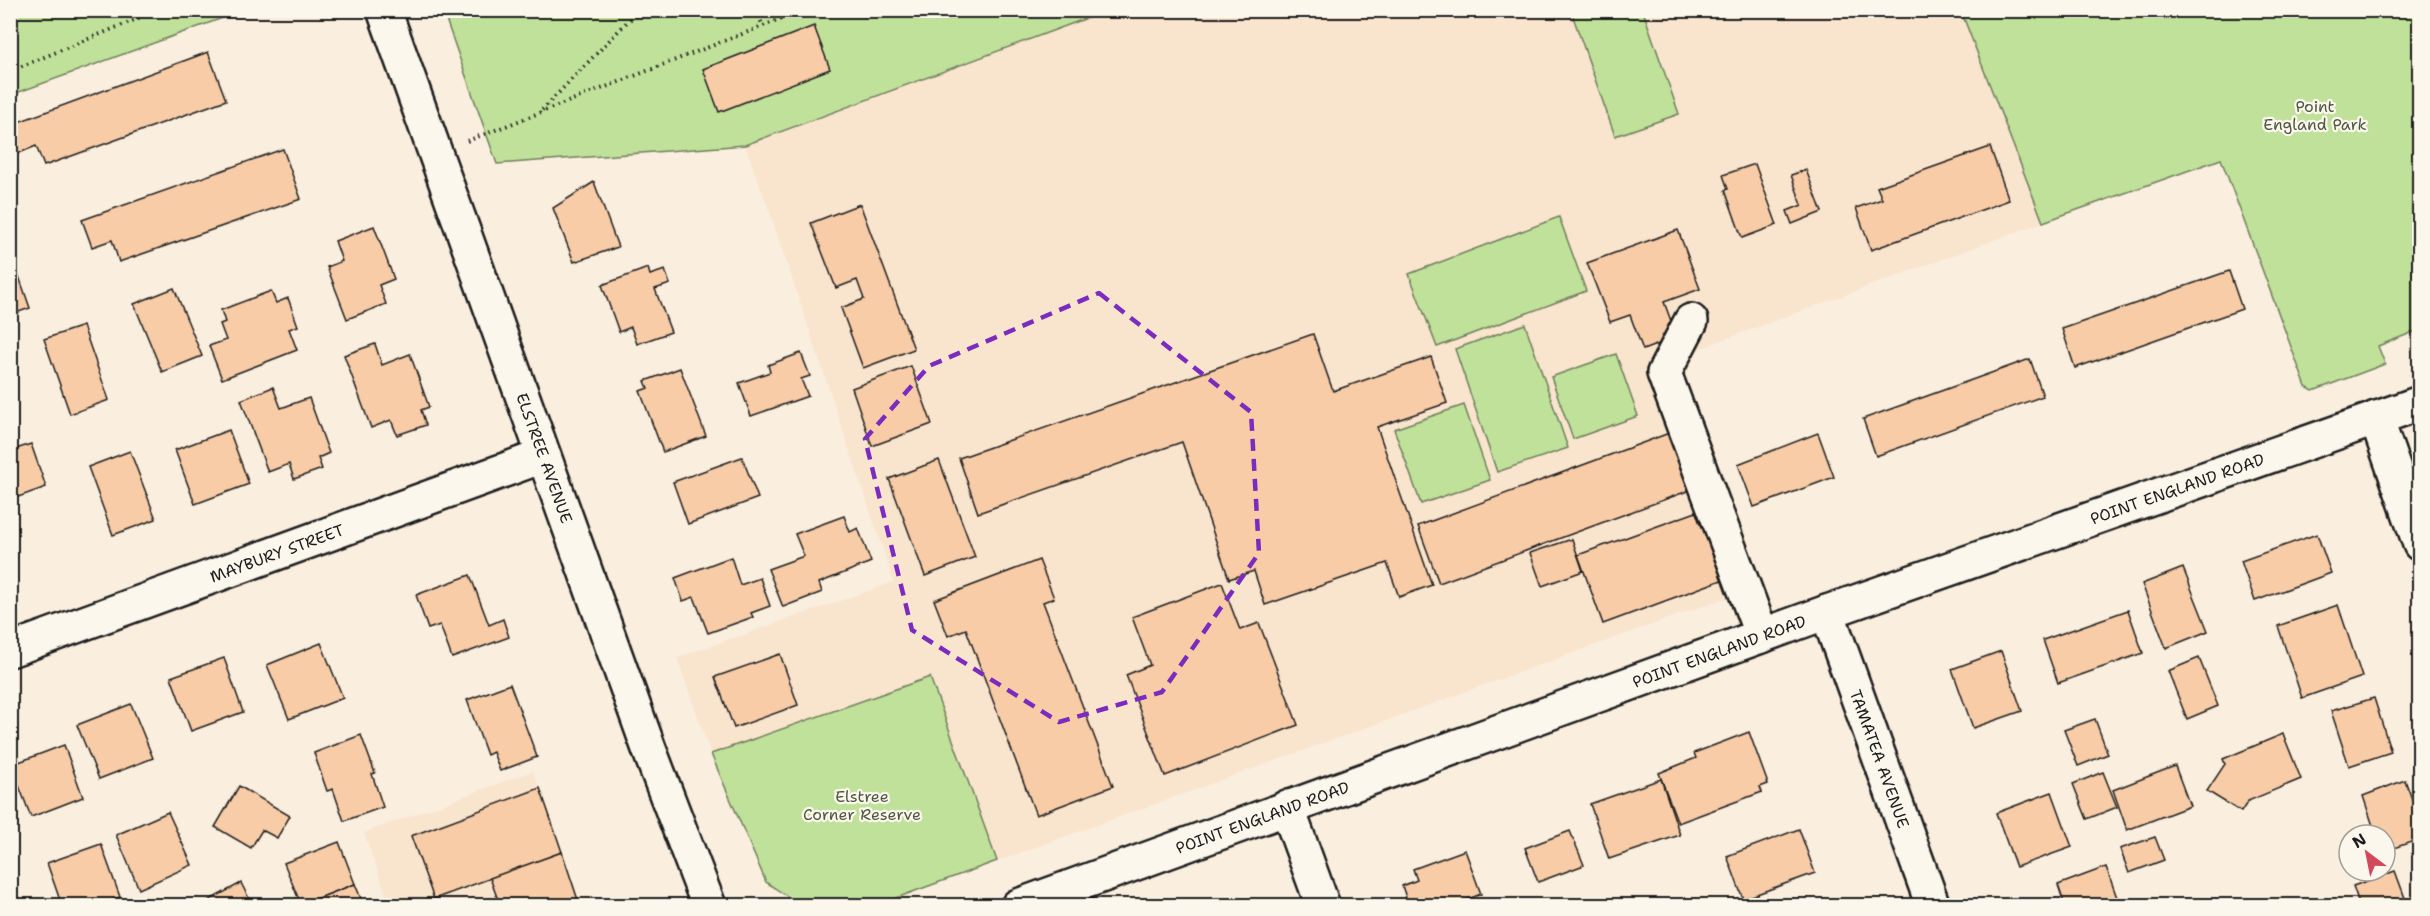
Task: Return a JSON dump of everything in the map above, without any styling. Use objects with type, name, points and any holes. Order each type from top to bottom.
[{"type":"street","name":"ELSTREE AVENUE","points":[[384,10],[649,749],[708,905]]},
{"type":"street","points":[[1691,321],[1664,373],[1762,636]]},
{"type":"street","name":"POINT ENGLAND ROAD","points":[[1018,906],[1827,612],[2420,403]]},
{"type":"street","points":[[2376,418],[2420,544]]},
{"type":"street","name":"MAYBURY STREET","points":[[10,650],[543,456]]},
{"type":"street","name":"TAMATEA AVENUE","points":[[1827,612],[1933,906]]},
{"type":"street","points":[[1287,807],[1323,906]]},
{"type":"path","points":[[10,71],[159,10]]},
{"type":"path","points":[[539,113],[628,21],[642,10]]},
{"type":"path","points":[[756,10],[763,26]]},
{"type":"path","points":[[436,153],[804,10]]},
{"type":"highlighted area","points":[[1099,293],[1251,412],[1259,553],[1162,692],[1059,722],[912,630],[865,439],[929,366]]},
{"type":"shaded area","points":[[1106,11],[1961,11],[2043,222],[1698,349],[1684,379],[1761,585],[997,861],[930,677],[711,754],[677,658],[894,582],[745,145]]},
{"type":"shaded area","points":[[533,771],[581,905],[390,905],[364,833]]},
{"type":"green space","points":[[11,10],[242,10],[242,11],[11,95]]},
{"type":"green space","points":[[443,11],[1106,11],[745,145],[497,164]]},
{"type":"green space","points":[[1571,11],[1643,11],[1679,114],[1615,136]]},
{"type":"green space","name":"Point England Park","points":[[1961,11],[2419,11],[2419,330],[2378,346],[2385,364],[2313,391],[2306,387],[2221,159],[2043,222]]},
{"type":"green space","points":[[1559,217],[1586,291],[1437,347],[1409,274]]},
{"type":"green space","points":[[1525,324],[1568,448],[1497,472],[1455,349]]},
{"type":"green space","points":[[1616,354],[1638,416],[1573,439],[1551,377]]},
{"type":"green space","points":[[1464,405],[1490,480],[1421,504],[1394,429]]},
{"type":"green space","name":"Elstree Corner Reserve","points":[[930,677],[997,861],[877,905],[800,905],[766,882],[711,754]]},
{"type":"building","points":[[814,26],[830,69],[719,112],[703,69]]},
{"type":"building","points":[[208,52],[226,100],[44,166],[36,146],[17,154],[10,136],[10,125]]},
{"type":"building","points":[[1990,147],[2009,200],[1871,250],[1856,208],[1882,199],[1877,187]]},
{"type":"building","points":[[283,149],[301,199],[119,262],[112,240],[92,247],[82,220]]},
{"type":"building","points":[[1755,164],[1777,225],[1742,238],[1725,190],[1728,189],[1723,175]]},
{"type":"building","points":[[1806,170],[1822,212],[1792,224],[1787,211],[1802,205],[1791,175]]},
{"type":"building","points":[[594,182],[618,247],[574,262],[553,208]]},
{"type":"building","points":[[860,204],[914,349],[863,368],[841,308],[864,299],[857,280],[836,288],[811,223]]},
{"type":"building","points":[[374,226],[394,279],[379,285],[386,304],[347,319],[327,267],[342,261],[335,241]]},
{"type":"building","points":[[1678,230],[1700,289],[1664,302],[1677,337],[1643,350],[1630,315],[1610,322],[1587,263]]},
{"type":"building","points":[[14,262],[30,308],[10,315],[10,263]]},
{"type":"building","points":[[648,268],[650,275],[665,270],[670,284],[655,289],[671,332],[637,344],[631,327],[619,332],[602,285]]},
{"type":"building","points":[[2229,271],[2242,309],[2075,368],[2062,329]]},
{"type":"building","points":[[174,288],[202,356],[162,372],[134,304]]},
{"type":"building","points":[[271,291],[276,303],[288,298],[298,326],[289,329],[297,350],[222,379],[209,346],[226,340],[220,324],[225,322],[221,310]]},
{"type":"building","points":[[83,326],[109,400],[70,414],[44,339]]},
{"type":"building","points":[[1313,334],[1333,391],[1431,357],[1447,403],[1377,427],[1432,585],[1399,597],[1387,563],[1265,605],[1254,571],[1229,579],[1182,442],[978,513],[959,458]]},
{"type":"building","points":[[375,344],[382,365],[410,354],[429,407],[421,410],[426,425],[397,435],[391,420],[371,428],[344,355]]},
{"type":"building","points":[[801,353],[810,376],[801,379],[808,396],[751,416],[739,383],[770,372],[768,365]]},
{"type":"building","points":[[2030,359],[2043,396],[1876,456],[1863,419]]},
{"type":"building","points":[[911,366],[932,424],[872,446],[852,388]]},
{"type":"building","points":[[680,368],[706,436],[663,452],[640,391],[648,388],[645,381]]},
{"type":"building","points":[[273,387],[281,408],[309,398],[329,453],[318,458],[322,469],[294,479],[289,464],[268,472],[241,400]]},
{"type":"building","points":[[229,430],[249,484],[195,504],[175,450]]},
{"type":"building","points":[[1672,432],[1693,489],[1439,583],[1418,526]]},
{"type":"building","points":[[1818,433],[1834,477],[1754,507],[1738,464]]},
{"type":"building","points":[[31,444],[46,487],[10,500],[10,451]]},
{"type":"building","points":[[130,451],[156,519],[113,535],[88,467]]},
{"type":"building","points":[[742,457],[758,498],[688,524],[673,482]]},
{"type":"building","points":[[939,460],[975,557],[925,576],[889,479]]},
{"type":"building","points":[[1696,512],[1700,524],[1705,522],[1727,578],[1603,624],[1578,555]]},
{"type":"building","points":[[844,516],[850,532],[858,528],[871,562],[819,583],[822,592],[783,607],[768,569],[804,556],[795,534]]},
{"type":"building","points":[[2317,534],[2331,573],[2255,601],[2241,561]]},
{"type":"building","points":[[1572,539],[1583,571],[1542,586],[1530,553]]},
{"type":"building","points":[[731,557],[740,585],[760,578],[770,606],[751,613],[753,617],[708,633],[694,597],[683,601],[675,578]]},
{"type":"building","points":[[1039,560],[1054,598],[1043,602],[1113,786],[1036,815],[966,629],[948,636],[934,600]]},
{"type":"building","points":[[2183,568],[2208,631],[2166,648],[2142,584]]},
{"type":"building","points":[[470,575],[489,625],[503,619],[509,637],[452,658],[440,625],[428,629],[416,595]]},
{"type":"building","points":[[1222,583],[1240,630],[1259,623],[1298,725],[1165,776],[1126,675],[1150,665],[1132,617]]},
{"type":"building","points":[[2338,605],[2362,677],[2302,698],[2278,626]]},
{"type":"building","points":[[2128,610],[2143,653],[2058,683],[2043,640]]},
{"type":"building","points":[[321,643],[343,698],[289,719],[267,665]]},
{"type":"building","points":[[2001,651],[2022,711],[1973,728],[1952,669]]},
{"type":"building","points":[[780,654],[798,705],[734,728],[715,677]]},
{"type":"building","points":[[224,658],[243,712],[191,731],[171,677]]},
{"type":"building","points":[[2199,658],[2218,706],[2187,719],[2168,671]]},
{"type":"building","points":[[510,684],[537,757],[500,771],[493,752],[487,755],[467,700]]},
{"type":"building","points":[[2374,698],[2391,752],[2349,766],[2331,711]]},
{"type":"building","points":[[131,704],[153,758],[99,779],[77,725]]},
{"type":"building","points":[[2095,719],[2108,754],[2078,766],[2064,730]]},
{"type":"building","points":[[1749,732],[1768,784],[1760,787],[1762,792],[1678,823],[1659,773],[1696,758],[1694,753]]},
{"type":"building","points":[[2283,734],[2301,779],[2248,801],[2241,812],[2207,791],[2225,764],[2223,759]]},
{"type":"building","points":[[361,735],[375,773],[372,774],[383,807],[344,821],[333,789],[327,791],[314,753]]},
{"type":"building","points":[[64,745],[83,797],[31,817],[11,765]]},
{"type":"building","points":[[2175,766],[2190,806],[2127,830],[2113,790]]},
{"type":"building","points":[[2103,772],[2117,807],[2087,819],[2073,784]]},
{"type":"building","points":[[1661,779],[1680,835],[1609,859],[1590,804]]},
{"type":"building","points":[[2405,780],[2420,821],[2420,839],[2397,847],[2397,823],[2372,823],[2363,796]]},
{"type":"building","points":[[239,786],[290,816],[277,838],[262,830],[251,848],[215,827]]},
{"type":"building","points":[[540,788],[562,852],[434,899],[411,836]]},
{"type":"building","points":[[2052,792],[2072,847],[2016,867],[1996,813]]},
{"type":"building","points":[[168,812],[192,865],[139,889],[116,835]]},
{"type":"building","points":[[1799,829],[1815,873],[1743,899],[1727,856]]},
{"type":"building","points":[[1570,831],[1584,865],[1538,882],[1525,848]]},
{"type":"building","points":[[2155,837],[2164,860],[2129,873],[2120,849]]},
{"type":"building","points":[[339,842],[355,884],[301,905],[284,863]]},
{"type":"building","points":[[101,844],[120,897],[95,906],[62,906],[47,863]]},
{"type":"building","points":[[1465,850],[1481,894],[1451,906],[1427,906],[1426,903],[1409,906],[1402,886],[1417,880],[1413,869]]},
{"type":"building","points":[[562,852],[580,906],[482,906],[498,900],[490,878]]},
{"type":"building","points":[[2106,867],[2120,906],[2065,906],[2058,885]]},
{"type":"building","points":[[2397,876],[2408,906],[2360,906],[2353,886],[2361,883],[2397,883]]},
{"type":"building","points":[[241,883],[253,906],[205,906],[204,903]]},
{"type":"building","points":[[355,884],[364,906],[301,906],[301,905]]}]
